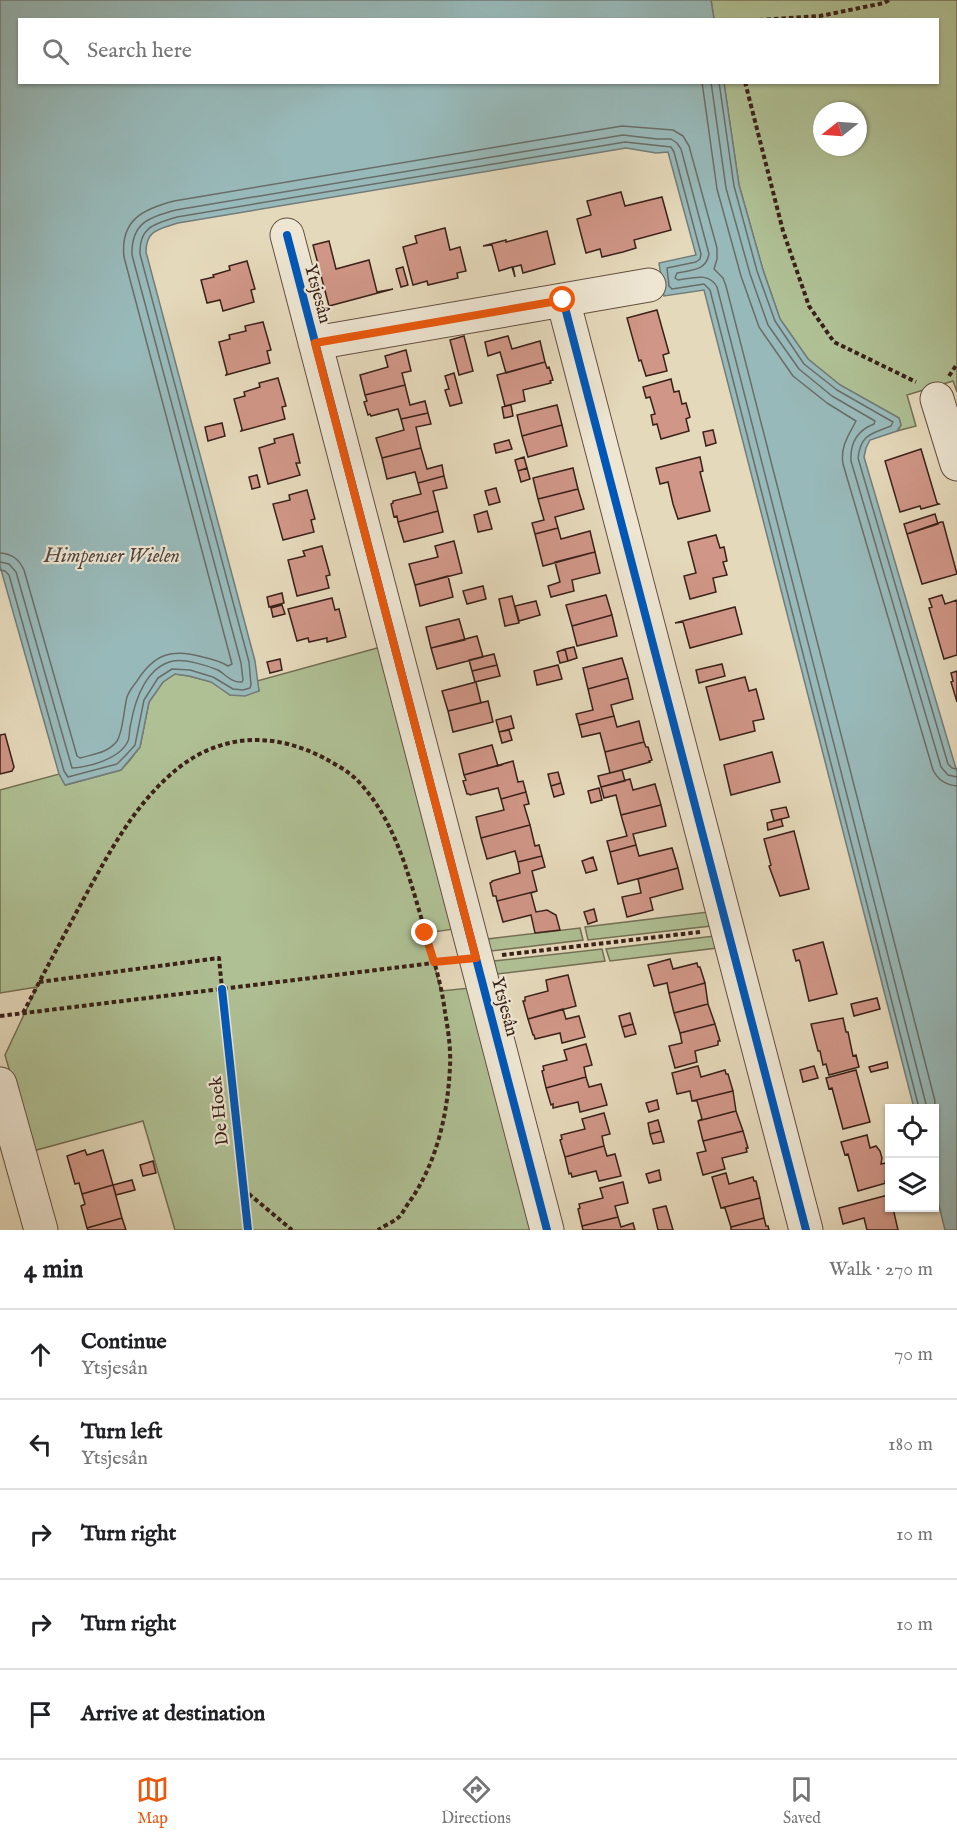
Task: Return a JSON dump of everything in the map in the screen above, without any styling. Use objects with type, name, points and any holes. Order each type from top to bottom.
[{"type":"street","name":"Ytsjesân","points":[[287,235],[547,1230]]},
{"type":"street","name":"Ytsjesân","points":[[315,343],[649,285]]},
{"type":"street","points":[[563,300],[806,1230]]},
{"type":"street","points":[[937,399],[957,464]]},
{"type":"street","points":[[0,1084],[41,1230]]},
{"type":"path","points":[[790,18],[820,16],[889,0]]},
{"type":"path","points":[[746,84],[783,231],[809,306],[834,342],[919,384],[937,399],[957,364]]},
{"type":"path","points":[[23,1013],[114,843],[134,814],[169,775],[192,758],[225,743],[248,739],[272,741],[302,748],[334,763],[356,778],[384,817],[398,845],[434,962],[445,1010],[450,1065],[443,1119],[433,1159],[416,1192],[398,1218],[378,1230]]},
{"type":"path","points":[[0,1016],[434,962],[728,929]]},
{"type":"path","points":[[39,982],[219,958],[224,1001]]},
{"type":"path","points":[[242,1177],[245,1199]]},
{"type":"path","points":[[243,1189],[292,1230]]},
{"type":"green space","points":[[711,0],[957,0],[957,392],[953,381],[907,395],[916,426],[897,431],[901,425],[899,418],[840,385],[808,359],[780,319],[763,270],[739,185],[724,84],[939,84],[939,18],[714,18]]},
{"type":"green space","points":[[381,647],[454,929],[426,933],[441,991],[470,988],[534,1230],[175,1230],[143,1121],[33,1151],[5,1055],[37,987],[0,993],[0,790],[59,774],[66,785],[121,770],[140,747],[149,702],[163,682],[175,674],[212,682],[230,695],[259,691],[257,681]]},
{"type":"green space","points":[[708,912],[711,926],[588,940],[585,927]]},
{"type":"green space","points":[[580,928],[583,940],[491,951],[488,939]]},
{"type":"green space","points":[[714,936],[717,948],[610,961],[606,949]]},
{"type":"green space","points":[[602,949],[605,961],[497,974],[494,961]]},
{"type":"water","name":"Himpenser Wielen","points":[[0,0],[711,0],[714,18],[18,18],[18,84],[724,84],[739,185],[763,270],[780,319],[808,359],[840,385],[899,418],[901,425],[897,431],[870,440],[864,457],[957,772],[957,1230],[945,1230],[939,1206],[939,1104],[913,1104],[704,290],[664,296],[659,263],[696,255],[668,152],[656,153],[626,148],[178,223],[155,231],[151,235],[146,252],[255,661],[259,691],[245,696],[230,695],[211,682],[175,674],[163,682],[149,702],[140,747],[121,770],[65,785],[59,774],[0,566]]},
{"type":"building","points":[[621,192],[625,206],[662,197],[671,230],[634,240],[636,248],[623,252],[602,257],[600,249],[586,253],[577,219],[591,215],[587,201]]},
{"type":"building","points":[[445,228],[450,250],[460,247],[466,271],[457,273],[458,278],[428,285],[427,281],[413,285],[403,247],[417,243],[415,236]]},
{"type":"building","points":[[547,231],[555,264],[523,273],[521,265],[513,267],[515,277],[512,267],[499,271],[492,245],[483,246],[506,240],[506,242]]},
{"type":"building","points":[[329,241],[336,269],[369,260],[377,292],[393,289],[329,306],[313,245]]},
{"type":"building","points":[[247,261],[255,289],[251,290],[254,302],[223,311],[220,300],[207,303],[201,280],[230,270],[229,266]]},
{"type":"building","points":[[403,267],[408,285],[401,287],[396,269]]},
{"type":"building","points":[[657,310],[669,353],[663,355],[667,371],[646,376],[641,360],[639,361],[627,318]]},
{"type":"building","points":[[263,322],[271,350],[267,351],[270,363],[226,375],[219,342],[230,339],[229,335],[246,331],[245,326]]},
{"type":"building","points":[[464,336],[473,371],[459,375],[450,340]]},
{"type":"building","points":[[508,336],[512,349],[540,341],[545,362],[506,373],[500,352],[488,356],[485,342]]},
{"type":"building","points":[[406,350],[411,371],[402,373],[405,385],[365,395],[360,375],[388,367],[385,356]]},
{"type":"building","points":[[545,362],[553,380],[550,381],[551,383],[523,390],[525,401],[505,406],[497,375]]},
{"type":"building","points":[[454,373],[462,403],[450,406],[445,390],[449,389],[445,376]]},
{"type":"building","points":[[278,378],[286,406],[282,407],[285,419],[241,431],[234,399],[245,396],[244,392],[260,387],[259,383]]},
{"type":"building","points":[[671,379],[674,392],[679,391],[682,404],[686,403],[690,417],[686,419],[689,431],[661,439],[657,424],[653,425],[651,415],[655,414],[650,397],[646,398],[643,387]]},
{"type":"building","points":[[405,385],[410,405],[425,401],[428,413],[401,419],[398,409],[368,415],[364,402],[367,401],[365,395]]},
{"type":"building","points":[[511,405],[513,416],[504,418],[502,407]]},
{"type":"building","points":[[557,405],[562,425],[522,436],[517,415]]},
{"type":"building","points":[[428,413],[431,424],[416,427],[421,448],[382,458],[376,438],[404,430],[401,419]]},
{"type":"building","points":[[222,423],[225,436],[208,441],[205,427]]},
{"type":"building","points":[[562,425],[567,446],[528,457],[522,436]]},
{"type":"building","points":[[713,430],[716,443],[706,446],[703,432]]},
{"type":"building","points":[[293,434],[300,463],[296,463],[300,475],[268,484],[259,448],[275,443],[274,439]]},
{"type":"building","points":[[509,440],[512,449],[496,453],[494,444]]},
{"type":"building","points":[[421,448],[427,469],[442,465],[444,476],[418,483],[415,472],[387,479],[382,458]]},
{"type":"building","points":[[921,449],[939,504],[921,509],[920,506],[900,512],[885,461]]},
{"type":"building","points":[[524,457],[527,468],[518,471],[515,460]]},
{"type":"building","points":[[700,457],[703,471],[700,472],[710,511],[678,519],[668,482],[660,484],[656,468]]},
{"type":"building","points":[[527,468],[530,479],[521,482],[518,471]]},
{"type":"building","points":[[573,468],[578,489],[538,499],[533,478]]},
{"type":"building","points":[[257,475],[260,487],[252,489],[249,477]]},
{"type":"building","points":[[444,476],[447,488],[433,491],[438,511],[398,522],[397,516],[394,517],[391,504],[393,501],[421,494],[418,483]]},
{"type":"building","points":[[496,488],[500,502],[489,505],[485,491]]},
{"type":"building","points":[[578,489],[584,509],[555,517],[558,528],[535,534],[532,523],[544,520],[538,499]]},
{"type":"building","points":[[307,490],[315,519],[311,520],[314,532],[283,540],[273,504],[290,500],[289,495]]},
{"type":"building","points":[[438,511],[443,532],[404,542],[398,522]]},
{"type":"building","points":[[487,511],[492,529],[478,532],[474,515]]},
{"type":"building","points":[[935,514],[938,524],[907,534],[904,524]]},
{"type":"building","points":[[943,522],[957,574],[922,584],[907,534]]},
{"type":"building","points":[[558,528],[561,539],[590,531],[595,552],[543,566],[535,534]]},
{"type":"building","points":[[716,535],[720,548],[724,547],[727,561],[723,562],[727,575],[713,578],[716,592],[690,599],[684,576],[696,573],[688,542]]},
{"type":"building","points":[[454,541],[462,573],[415,585],[409,564],[438,557],[435,546]]},
{"type":"building","points":[[322,546],[330,575],[326,576],[329,588],[297,596],[288,560],[305,556],[303,551]]},
{"type":"building","points":[[595,552],[600,573],[572,580],[574,591],[551,597],[548,586],[560,582],[555,562]]},
{"type":"building","points":[[448,576],[453,597],[420,606],[415,585]]},
{"type":"building","points":[[483,586],[486,599],[467,604],[463,591]]},
{"type":"building","points":[[282,593],[284,603],[269,607],[267,597]]},
{"type":"building","points":[[606,595],[612,615],[572,626],[566,605]]},
{"type":"building","points":[[942,595],[945,604],[957,600],[957,655],[944,659],[929,608],[932,607],[929,599]]},
{"type":"building","points":[[512,596],[519,623],[505,626],[499,599]]},
{"type":"building","points":[[332,598],[335,610],[339,609],[346,637],[327,642],[327,638],[309,642],[308,638],[297,641],[288,609]]},
{"type":"building","points":[[536,601],[540,615],[519,621],[515,606]]},
{"type":"building","points":[[282,605],[285,614],[273,617],[271,608]]},
{"type":"building","points":[[735,607],[742,634],[690,648],[683,622],[675,623]]},
{"type":"building","points":[[612,615],[617,636],[577,646],[572,626]]},
{"type":"building","points":[[459,619],[465,640],[431,648],[426,627]]},
{"type":"building","points":[[477,636],[483,657],[437,669],[431,648]]},
{"type":"building","points":[[574,647],[577,658],[568,661],[565,649]]},
{"type":"building","points":[[565,649],[568,661],[560,663],[557,652]]},
{"type":"building","points":[[494,654],[497,665],[472,671],[469,660]]},
{"type":"building","points":[[622,658],[628,678],[588,689],[583,668]]},
{"type":"building","points":[[280,659],[282,670],[270,673],[267,662]]},
{"type":"building","points":[[722,664],[725,676],[699,683],[696,670]]},
{"type":"building","points":[[497,665],[500,676],[475,682],[472,671]]},
{"type":"building","points":[[558,665],[562,679],[537,685],[534,671]]},
{"type":"building","points":[[957,671],[957,702],[951,682],[953,681],[951,673]]},
{"type":"building","points":[[745,677],[749,691],[756,689],[764,719],[753,721],[755,731],[720,740],[706,687]]},
{"type":"building","points":[[628,678],[633,699],[611,705],[614,716],[579,725],[576,714],[593,710],[588,689]]},
{"type":"building","points":[[476,682],[481,703],[448,711],[442,691]]},
{"type":"building","points":[[488,701],[493,722],[453,732],[448,711]]},
{"type":"building","points":[[511,716],[514,728],[499,732],[496,720]]},
{"type":"building","points":[[614,716],[617,727],[639,721],[644,742],[605,752],[600,733],[582,737],[579,725]]},
{"type":"building","points":[[509,730],[512,740],[502,743],[499,732]]},
{"type":"building","points":[[5,734],[14,767],[12,771],[0,774],[0,735]]},
{"type":"building","points":[[644,742],[652,760],[650,762],[610,773],[605,752]]},
{"type":"building","points":[[492,745],[498,766],[464,775],[459,754]]},
{"type":"building","points":[[772,752],[780,782],[731,795],[724,765]]},
{"type":"building","points":[[513,761],[518,782],[523,781],[526,792],[501,799],[498,788],[467,794],[463,781],[466,780],[464,775]]},
{"type":"building","points":[[622,770],[625,781],[601,787],[598,776]]},
{"type":"building","points":[[558,772],[561,783],[551,786],[548,774]]},
{"type":"building","points":[[630,779],[633,790],[655,784],[661,805],[621,815],[616,795],[604,798],[601,787]]},
{"type":"building","points":[[561,783],[564,794],[554,797],[551,786]]},
{"type":"building","points":[[599,788],[602,800],[591,803],[588,791]]},
{"type":"building","points":[[526,792],[529,804],[524,805],[530,825],[481,838],[476,817],[504,810],[501,799]]},
{"type":"building","points":[[661,805],[666,826],[633,834],[636,845],[610,852],[607,841],[627,836],[621,815]]},
{"type":"building","points":[[786,807],[789,817],[774,821],[771,810]]},
{"type":"building","points":[[781,819],[783,826],[768,830],[767,823]]},
{"type":"building","points":[[530,825],[535,846],[539,845],[542,856],[518,862],[515,851],[487,859],[481,838]]},
{"type":"building","points":[[794,831],[809,889],[780,896],[769,866],[771,865],[764,839]]},
{"type":"building","points":[[636,845],[639,856],[672,848],[678,868],[618,884],[610,852]]},
{"type":"building","points":[[542,856],[545,867],[532,871],[537,891],[497,901],[496,896],[493,896],[490,883],[492,881],[520,873],[518,862]]},
{"type":"building","points":[[593,857],[597,870],[586,873],[582,861]]},
{"type":"building","points":[[678,868],[683,889],[650,898],[653,910],[627,917],[622,897],[641,893],[638,879]]},
{"type":"building","points":[[537,891],[531,893],[536,912],[547,910],[556,915],[560,930],[535,933],[531,915],[503,922],[497,901]]},
{"type":"building","points":[[594,909],[597,921],[588,924],[584,912]]},
{"type":"building","points":[[823,942],[837,994],[809,1001],[800,962],[796,961],[793,950]]},
{"type":"building","points":[[670,959],[673,969],[697,963],[705,983],[669,993],[667,983],[654,986],[648,965]]},
{"type":"building","points":[[568,975],[576,1006],[528,1019],[523,1001],[525,997],[548,991],[546,980]]},
{"type":"building","points":[[705,983],[708,1004],[674,1013],[669,993]]},
{"type":"building","points":[[877,998],[880,1009],[854,1016],[851,1004]]},
{"type":"building","points":[[708,1004],[715,1024],[680,1033],[674,1013]]},
{"type":"building","points":[[563,1009],[566,1019],[579,1016],[585,1037],[562,1043],[560,1033],[535,1039],[528,1019]]},
{"type":"building","points":[[630,1013],[633,1024],[622,1027],[619,1016]]},
{"type":"building","points":[[843,1018],[853,1056],[856,1055],[859,1067],[829,1075],[826,1064],[823,1065],[820,1051],[818,1051],[811,1024]]},
{"type":"building","points":[[633,1024],[636,1034],[625,1037],[622,1027]]},
{"type":"building","points":[[715,1024],[720,1041],[718,1045],[695,1051],[697,1062],[675,1068],[669,1046],[682,1043],[680,1033]]},
{"type":"building","points":[[586,1044],[592,1065],[584,1067],[586,1077],[546,1088],[543,1066],[567,1060],[564,1050]]},
{"type":"building","points":[[887,1062],[888,1068],[871,1072],[869,1067]]},
{"type":"building","points":[[698,1066],[701,1077],[725,1070],[733,1091],[692,1101],[690,1091],[677,1094],[672,1073]]},
{"type":"building","points":[[814,1066],[818,1078],[803,1082],[800,1070]]},
{"type":"building","points":[[856,1070],[870,1122],[843,1129],[832,1088],[829,1089],[826,1078]]},
{"type":"building","points":[[586,1077],[589,1087],[601,1084],[607,1105],[580,1112],[578,1102],[553,1108],[546,1088]]},
{"type":"building","points":[[733,1091],[736,1111],[698,1121],[702,1119],[697,1101],[692,1101]]},
{"type":"building","points":[[657,1100],[659,1109],[649,1112],[646,1103]]},
{"type":"building","points":[[736,1111],[743,1131],[703,1141],[698,1121]]},
{"type":"building","points":[[604,1113],[610,1134],[602,1136],[604,1146],[565,1157],[560,1140],[561,1135],[585,1129],[582,1119]]},
{"type":"building","points":[[658,1120],[661,1131],[650,1134],[648,1123]]},
{"type":"building","points":[[661,1131],[664,1142],[653,1144],[650,1134]]},
{"type":"building","points":[[743,1131],[747,1152],[722,1158],[725,1169],[703,1175],[697,1153],[706,1151],[703,1141]]},
{"type":"building","points":[[867,1135],[870,1148],[876,1146],[882,1158],[881,1164],[885,1163],[885,1183],[858,1191],[848,1154],[845,1155],[841,1142]]},
{"type":"building","points":[[604,1146],[607,1156],[615,1154],[621,1176],[599,1181],[596,1171],[572,1177],[571,1173],[569,1174],[565,1157]]},
{"type":"building","points":[[85,1150],[87,1155],[103,1150],[113,1185],[82,1194],[79,1183],[75,1184],[67,1156]]},
{"type":"building","points":[[153,1161],[156,1173],[143,1176],[140,1165]]},
{"type":"building","points":[[659,1170],[661,1180],[649,1183],[646,1174]]},
{"type":"building","points":[[726,1173],[729,1184],[753,1177],[760,1198],[721,1208],[712,1177]]},
{"type":"building","points":[[132,1180],[135,1190],[116,1195],[113,1185]]},
{"type":"building","points":[[623,1182],[628,1203],[615,1206],[618,1217],[582,1226],[579,1204],[603,1198],[600,1188]]},
{"type":"building","points":[[113,1185],[122,1218],[87,1228],[81,1206],[85,1204],[82,1194]]},
{"type":"building","points":[[885,1196],[885,1212],[894,1212],[898,1230],[867,1230],[864,1218],[843,1224],[839,1208]]},
{"type":"building","points":[[760,1198],[764,1218],[731,1227],[725,1208],[721,1208]]},
{"type":"building","points":[[666,1206],[673,1230],[658,1230],[653,1209]]},
{"type":"building","points":[[618,1217],[621,1227],[633,1223],[635,1230],[583,1230],[582,1226]]},
{"type":"building","points":[[122,1218],[126,1230],[88,1230],[87,1228]]},
{"type":"building","points":[[764,1218],[769,1230],[731,1230],[731,1227]]},
{"type":"cycle path","points":[[287,235],[547,1230]]},
{"type":"cycle path","points":[[563,300],[806,1230]]},
{"type":"cycle path","name":"De Hoek","points":[[222,989],[248,1230]]},
{"type":"route","points":[[425,933],[434,962],[476,958],[315,343],[563,300]]}]
